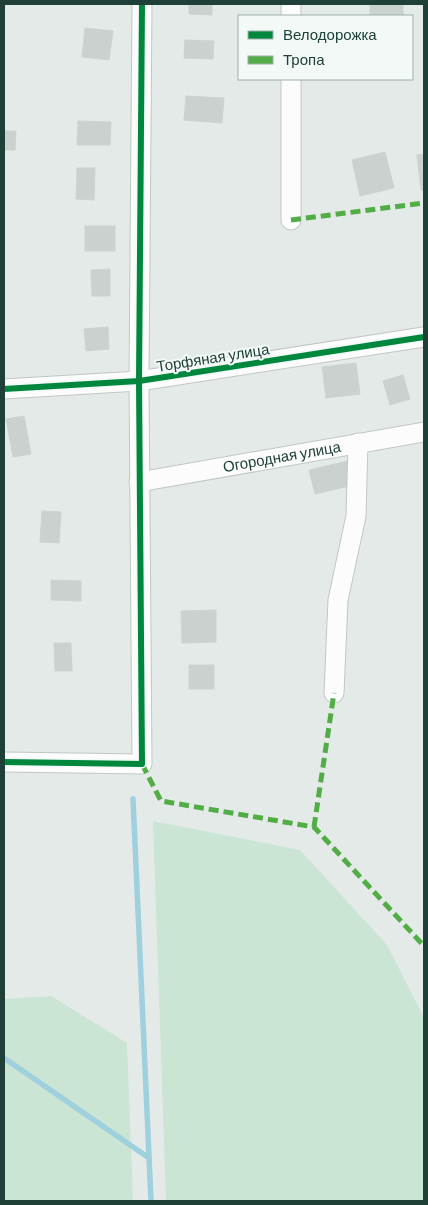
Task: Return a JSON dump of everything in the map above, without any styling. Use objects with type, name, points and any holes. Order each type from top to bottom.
[{"type":"street","points":[[4,762],[142,764],[139,381],[142,4]]},
{"type":"street","points":[[291,80],[291,220]]},
{"type":"street","name":"Торфяная улица","points":[[4,389],[139,381],[424,337]]},
{"type":"street","name":"Огородная улица","points":[[139,482],[424,432]]},
{"type":"street","points":[[334,693],[338,600],[356,516],[358,443]]},
{"type":"green space","points":[[153,821],[300,850],[387,945],[424,1018],[424,1201],[166,1201]]},
{"type":"green space","points":[[51,996],[127,1043],[133,1201],[4,1201],[4,999]]},
{"type":"building","points":[[189,4],[212,4],[212,15],[189,14]]},
{"type":"building","points":[[370,4],[403,4],[403,15],[370,15]]},
{"type":"building","points":[[85,28],[113,31],[109,60],[82,57]]},
{"type":"building","points":[[185,40],[214,41],[213,59],[184,58]]},
{"type":"building","points":[[186,96],[224,98],[222,123],[184,120]]},
{"type":"building","points":[[78,121],[111,122],[110,145],[77,145]]},
{"type":"building","points":[[4,131],[16,131],[15,150],[4,150]]},
{"type":"building","points":[[385,152],[394,188],[360,196],[352,160]]},
{"type":"building","points":[[424,154],[424,190],[421,190],[417,155]]},
{"type":"building","points":[[77,168],[95,168],[94,200],[76,199]]},
{"type":"building","points":[[85,226],[115,226],[115,251],[85,251]]},
{"type":"building","points":[[110,269],[110,296],[92,296],[91,270]]},
{"type":"building","points":[[108,327],[109,349],[86,351],[84,329]]},
{"type":"building","points":[[356,363],[360,394],[326,398],[322,367]]},
{"type":"building","points":[[403,375],[410,399],[390,405],[383,381]]},
{"type":"building","points":[[24,416],[31,454],[13,457],[6,419]]},
{"type":"building","points":[[348,461],[354,485],[315,494],[309,470]]},
{"type":"building","points":[[42,511],[61,512],[59,543],[40,542]]},
{"type":"building","points":[[51,580],[81,581],[81,601],[51,600]]},
{"type":"building","points":[[216,610],[216,642],[182,643],[181,611]]},
{"type":"building","points":[[54,643],[71,643],[72,671],[55,671]]},
{"type":"building","points":[[189,665],[214,665],[214,689],[189,689]]},
{"type":"waterway","points":[[133,799],[151,1201]]},
{"type":"waterway","points":[[4,1058],[149,1158]]},
{"type":"marked path","points":[[291,220],[424,203]]},
{"type":"marked path","points":[[314,827],[334,693]]},
{"type":"marked path","points":[[142,764],[161,801],[314,827],[424,946]]},
{"type":"cycle path","points":[[4,762],[142,764],[139,381],[142,4]]},
{"type":"cycle path","points":[[4,389],[139,381],[424,337]]}]
